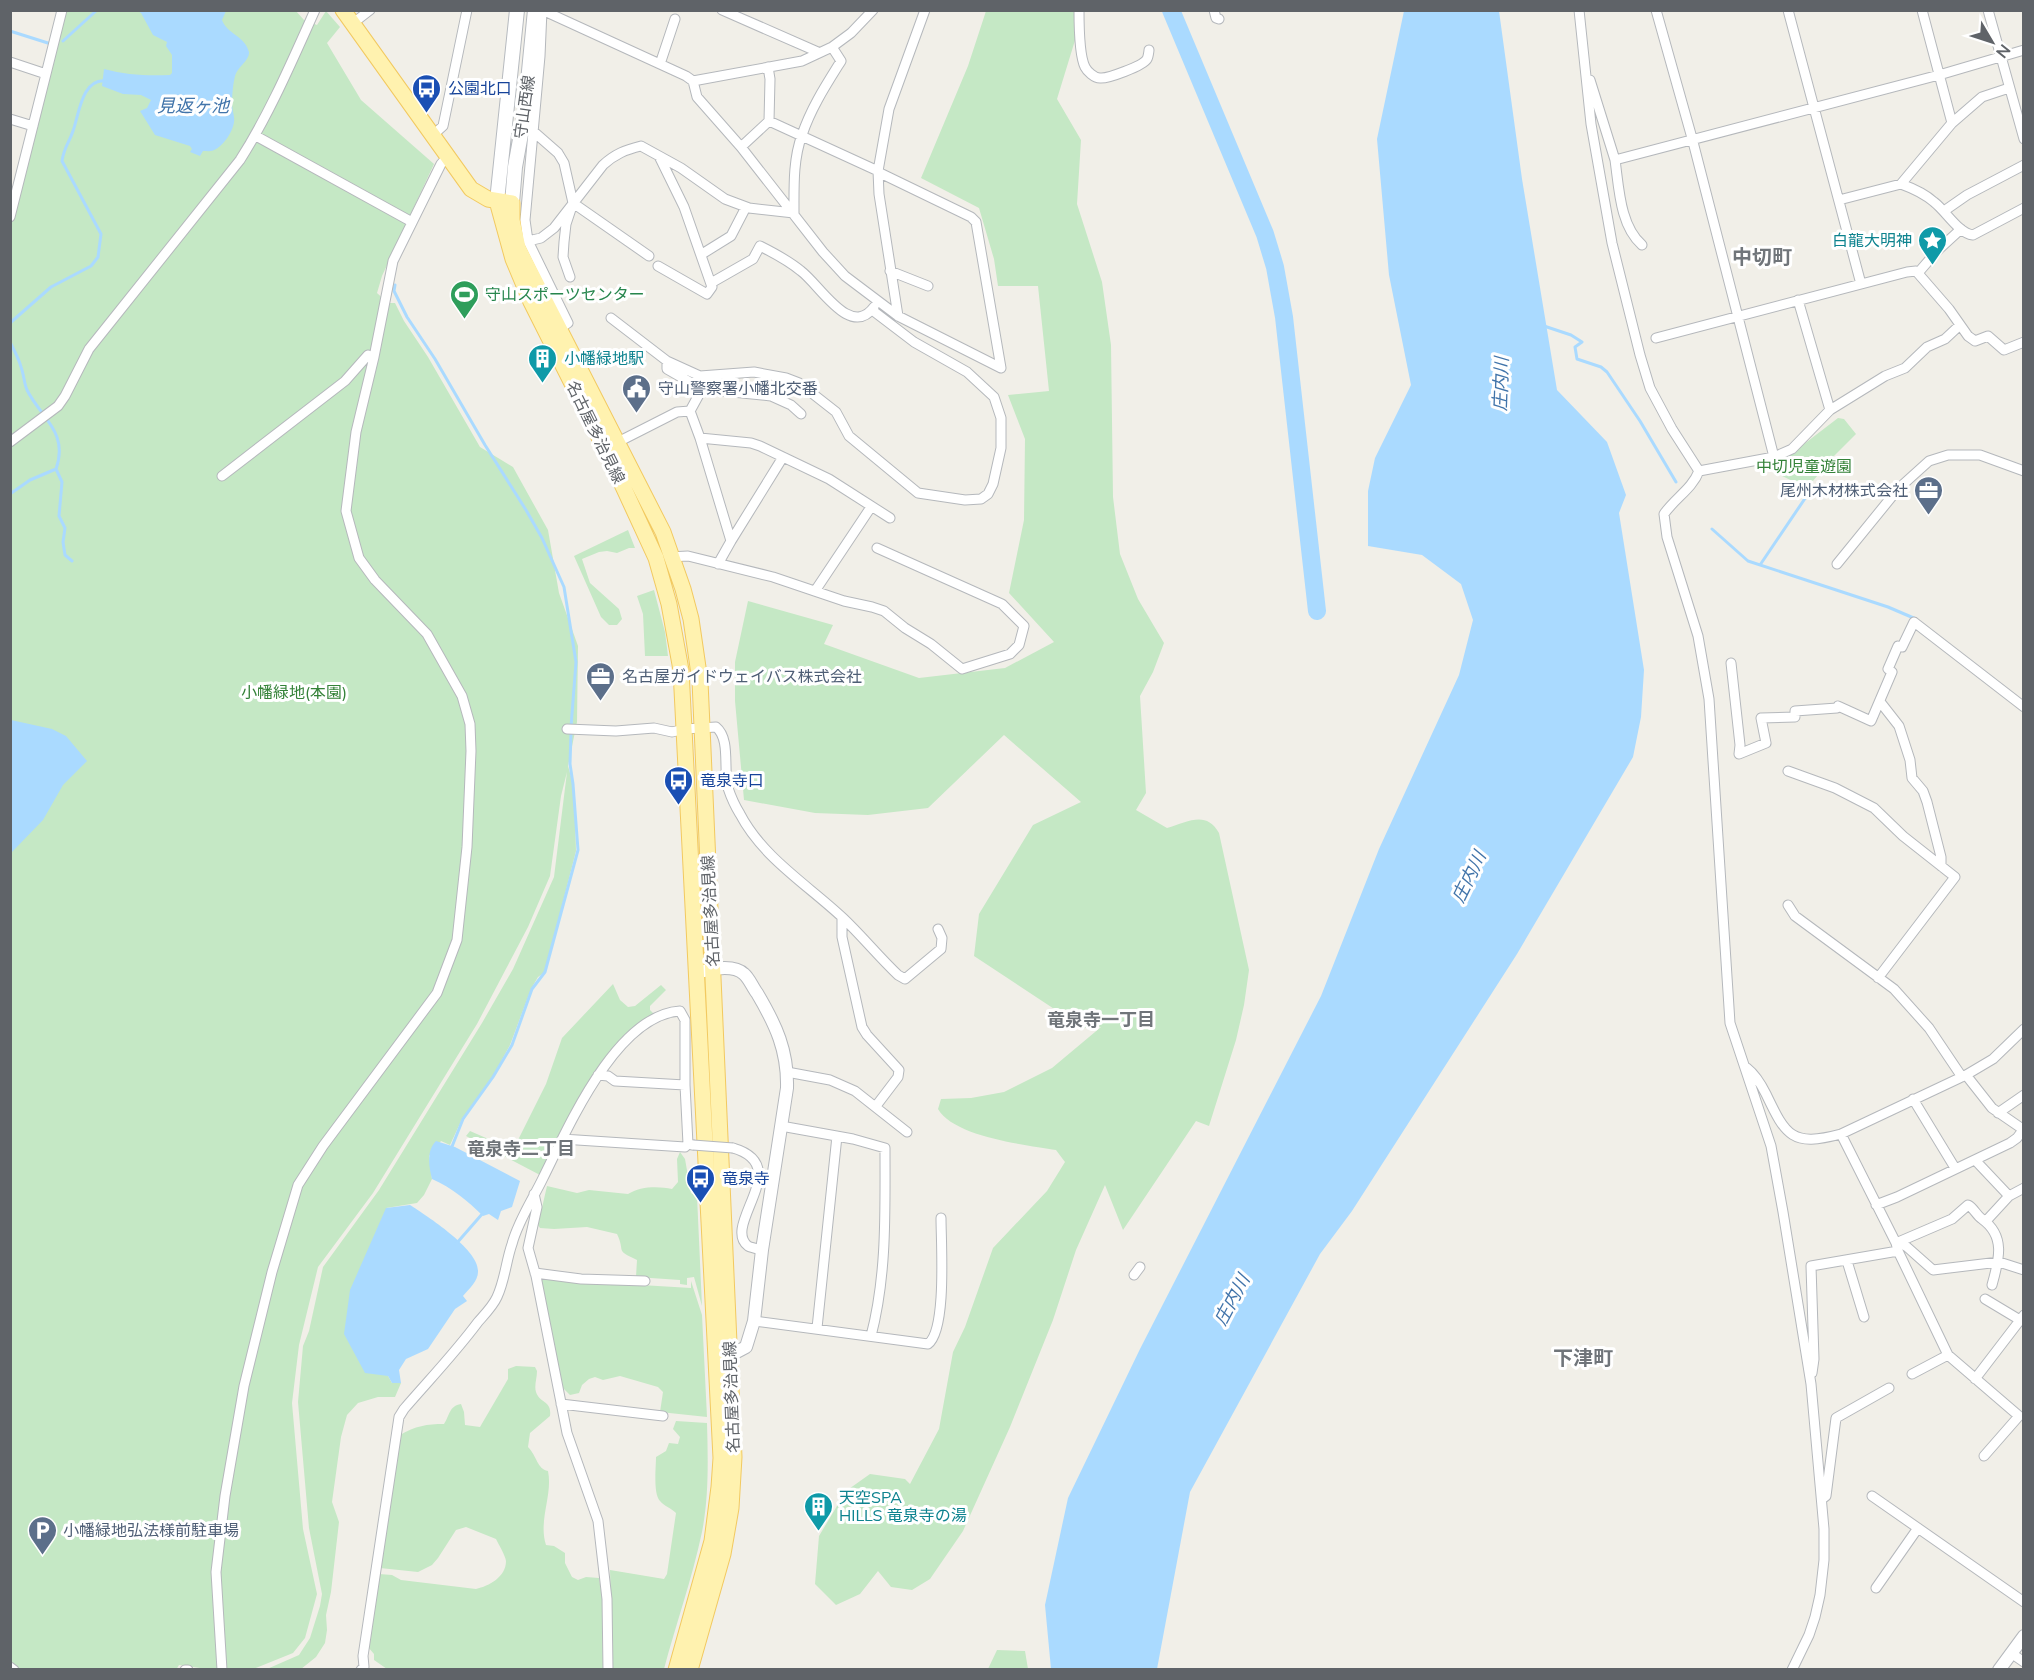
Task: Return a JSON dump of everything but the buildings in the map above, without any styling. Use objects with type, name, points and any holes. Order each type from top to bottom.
[{"type":"main road","points":[[343,10],[471,189],[488,199],[504,202]]},
{"type":"main road","name":"守山西線","points":[[504,202],[517,10]]},
{"type":"main road","name":"守山西線","points":[[504,202],[515,167],[525,112],[535,10]]},
{"type":"main road","name":"名古屋多治見線","points":[[504,202],[512,220],[518,248],[663,532],[692,629],[700,681],[734,1457],[731,1508],[718,1575],[690,1670]]},
{"type":"main road","name":"名古屋多治見線","points":[[504,202],[513,259],[531,302],[615,469],[670,560],[685,729],[721,1458],[712,1541],[676,1670]]},
{"type":"street","points":[[10,217],[15,180],[33,126],[62,10]]},
{"type":"street","points":[[10,442],[51,411],[65,396],[89,350],[240,160],[256,136],[315,10]]},
{"type":"street","points":[[352,24],[370,10]]},
{"type":"street","points":[[433,135],[443,126],[467,10]]},
{"type":"street","points":[[559,329],[568,323],[528,241],[525,220],[534,132],[542,10],[693,81],[802,61],[832,47],[851,33],[873,10]]},
{"type":"street","points":[[722,10],[818,52]]},
{"type":"street","points":[[898,316],[879,194],[878,172],[890,109],[925,10]]},
{"type":"street","points":[[1079,10],[1082,56],[1086,68],[1095,77],[1101,79],[1143,63],[1148,58],[1149,50]]},
{"type":"street","points":[[1579,10],[1591,124],[1612,243],[1640,355],[1650,388],[1672,429],[1699,471]]},
{"type":"street","points":[[1656,10],[1692,138],[1774,457]]},
{"type":"street","points":[[1788,10],[1861,284]]},
{"type":"street","points":[[1922,10],[1952,123]]},
{"type":"street","points":[[1988,10],[2024,139]]},
{"type":"street","points":[[660,64],[675,19]]},
{"type":"street","points":[[794,213],[794,179],[802,135],[814,106],[842,61],[832,47]]},
{"type":"street","points":[[1615,160],[1939,75],[2024,50]]},
{"type":"street","points":[[10,62],[46,74]]},
{"type":"street","points":[[1585,63],[1615,160],[1623,212],[1635,239],[1642,245]]},
{"type":"street","points":[[741,147],[769,121],[768,67]]},
{"type":"street","points":[[611,318],[667,361],[700,376],[754,372],[793,380],[836,412],[849,436],[918,493],[965,500],[981,499],[988,494],[993,484],[1001,448],[1001,418],[990,391],[967,372],[914,342],[845,276],[823,252],[741,147],[697,97],[693,81]]},
{"type":"street","points":[[1839,200],[1901,184],[1952,123],[1982,97],[2009,88]]},
{"type":"street","points":[[10,119],[33,126]]},
{"type":"street","points":[[769,121],[971,216],[976,222],[1001,368],[875,306]]},
{"type":"street","points":[[534,132],[558,153],[564,163],[573,203],[566,224],[563,257],[570,277]]},
{"type":"street","points":[[256,136],[412,222]]},
{"type":"street","points":[[528,241],[547,234],[603,165],[622,150],[641,146],[681,168],[725,199],[746,207],[794,213]]},
{"type":"street","points":[[222,1670],[216,1572],[225,1496],[244,1386],[272,1272],[298,1185],[323,1146],[437,993],[457,940],[467,847],[470,724],[462,696],[427,634],[375,580],[359,558],[346,511],[356,432],[393,261],[441,164],[448,156]]},
{"type":"street","points":[[658,266],[706,294],[712,287],[684,207],[659,156]]},
{"type":"street","points":[[1944,211],[1967,195],[2024,165]]},
{"type":"street","points":[[1901,184],[1929,198],[1969,235],[1980,233],[2024,208]]},
{"type":"street","points":[[573,203],[649,256]]},
{"type":"street","points":[[702,254],[731,236],[746,207]]},
{"type":"street","points":[[1918,273],[1961,229]]},
{"type":"street","points":[[711,283],[753,259],[760,246],[802,271],[845,314],[859,318],[867,315],[875,306]]},
{"type":"street","points":[[890,271],[928,286]]},
{"type":"street","points":[[1656,338],[1916,271],[1949,309],[1960,326],[1975,341],[1988,336],[2004,350],[2024,342]]},
{"type":"street","points":[[1798,300],[1830,410]]},
{"type":"street","points":[[1699,471],[1774,457],[1792,449],[1830,410],[1885,376],[1905,368],[1927,347],[1945,339],[1960,326]]},
{"type":"street","points":[[222,476],[345,381],[368,355]]},
{"type":"street","points":[[667,361],[667,369],[671,373],[702,389],[771,396],[791,405],[801,414]]},
{"type":"street","points":[[702,389],[690,411],[731,541]]},
{"type":"street","points":[[616,443],[677,412],[690,411]]},
{"type":"street","points":[[700,438],[751,443],[783,456],[829,479],[890,518]]},
{"type":"street","points":[[1836,564],[1898,489],[1929,461],[1948,455],[1980,455],[2024,471]]},
{"type":"street","points":[[718,564],[783,456]]},
{"type":"street","points":[[1699,471],[1695,482],[1672,502],[1664,514],[1667,537],[1698,636],[1709,699],[1730,1023],[1771,1146],[1784,1212],[1811,1384],[1822,1499],[1824,1543],[1820,1595],[1809,1635],[1792,1670]]},
{"type":"street","points":[[815,591],[871,507]]},
{"type":"street","points":[[670,560],[718,564],[786,580],[884,611],[962,669],[1010,654],[1019,645],[1024,626],[1002,604],[877,548]]},
{"type":"street","points":[[1731,663],[1739,754],[1766,742],[1761,718],[1795,717],[1795,711],[1837,708],[1838,706],[1872,721],[1892,672],[1888,669],[1898,646],[1902,647],[1914,622],[2024,707]]},
{"type":"street","points":[[1881,703],[1899,726],[1910,760],[1912,778],[1923,791],[1941,857],[1941,866]]},
{"type":"street","points":[[567,729],[616,731],[654,728],[672,732],[716,727],[722,732],[729,790],[740,815],[756,838],[789,873],[842,918],[892,970],[905,979],[941,948],[942,938],[938,929]]},
{"type":"street","points":[[1788,771],[1835,788],[1874,808],[1903,836],[1955,877],[1878,978]]},
{"type":"street","points":[[1788,906],[1795,916],[1894,989],[1912,1008],[1964,1076],[1992,1108],[2023,1130],[2010,1143],[1876,1205]]},
{"type":"street","points":[[842,918],[842,937],[862,1027],[899,1070],[898,1077],[876,1106]]},
{"type":"street","points":[[697,974],[714,968],[734,969],[745,974],[777,1030],[784,1047],[787,1072],[754,1321],[746,1347],[729,1356]]},
{"type":"street","points":[[361,1670],[364,1667],[363,1656],[399,1417],[458,1349],[497,1298],[512,1242],[561,1139],[598,1075],[622,1045],[639,1029],[668,1012],[680,1011],[685,1020],[685,1085],[691,1145]]},
{"type":"street","points":[[1745,1066],[1760,1082],[1780,1122],[1787,1130],[1798,1138],[1811,1140],[1841,1134],[1964,1076],[1993,1059],[2024,1029]]},
{"type":"street","points":[[787,1072],[830,1080],[855,1091],[907,1131]]},
{"type":"street","points":[[598,1075],[608,1076],[615,1081],[685,1085]]},
{"type":"street","points":[[1998,1113],[2024,1095]]},
{"type":"street","points":[[1913,1099],[1955,1168]]},
{"type":"street","points":[[781,1126],[837,1136],[885,1148],[882,1288],[871,1336]]},
{"type":"street","points":[[1841,1134],[1898,1246],[1948,1355],[1975,1379],[2020,1412],[1984,1456]]},
{"type":"street","points":[[818,1328],[837,1136]]},
{"type":"street","points":[[561,1139],[685,1147],[691,1145],[742,1150],[757,1166],[759,1176],[742,1231],[744,1241],[749,1247],[762,1250]]},
{"type":"street","points":[[1975,1160],[2009,1196]]},
{"type":"street","points":[[1986,1221],[2009,1196],[2024,1188]]},
{"type":"street","points":[[534,1194],[537,1206],[528,1248],[567,1433],[598,1521],[607,1599],[608,1670]]},
{"type":"street","points":[[1811,1384],[1814,1359],[1811,1266],[1847,1261],[1898,1246],[1952,1219],[1968,1205],[1972,1206],[1981,1219],[1986,1221],[2000,1244],[1999,1262],[1992,1285]]},
{"type":"street","points":[[754,1321],[928,1344],[933,1341],[938,1325],[941,1299],[942,1218]]},
{"type":"street","points":[[1898,1246],[1907,1247],[1933,1270],[1999,1262],[2024,1270]]},
{"type":"street","points":[[1847,1261],[1864,1317]]},
{"type":"street","points":[[535,1273],[581,1279],[645,1281]]},
{"type":"street","points":[[1975,1379],[2022,1317],[1985,1299]]},
{"type":"street","points":[[1912,1374],[1948,1355]]},
{"type":"street","points":[[1822,1499],[1826,1496],[1836,1418],[1889,1388]]},
{"type":"street","points":[[561,1404],[663,1416]]},
{"type":"street","points":[[1872,1496],[2024,1602]]},
{"type":"street","points":[[1876,1588],[1918,1528]]},
{"type":"street","points":[[1999,1670],[2024,1636]]},
{"type":"street","points":[[2011,1653],[2024,1662]]},
{"type":"street","points":[[10,1667],[14,1670]]},
{"type":"green space","name":"小幡緑地(本園)","points":[[65,11],[296,11],[304,20],[317,25],[326,11],[340,27],[327,43],[361,100],[434,164],[382,276],[377,293],[388,303],[395,303],[480,447],[513,467],[548,530],[559,593],[578,646],[577,722],[568,766],[574,787],[576,851],[545,972],[538,977],[531,989],[510,1045],[493,1076],[462,1119],[450,1145],[441,1141],[429,1156],[432,1179],[424,1195],[417,1203],[386,1208],[388,1376],[392,1383],[401,1383],[395,1397],[378,1397],[358,1403],[347,1415],[341,1437],[332,1502],[339,1522],[326,1615],[325,1643],[316,1657],[301,1669],[267,1669],[299,1655],[310,1638],[322,1594],[309,1528],[298,1402],[303,1346],[309,1331],[323,1267],[379,1190],[513,969],[554,877],[567,772],[561,796],[550,876],[528,927],[477,1024],[373,1193],[318,1267],[299,1345],[292,1403],[303,1529],[317,1594],[305,1638],[293,1653],[251,1670],[207,1669],[179,1665],[176,1670],[22,1670],[11,1662],[11,223]]},
{"type":"green space","points":[[986,11],[1084,11],[1057,99],[1081,140],[1077,204],[1102,282],[1111,345],[1113,497],[1120,554],[1138,599],[1164,643],[1153,672],[1140,696],[1146,793],[1136,810],[1167,828],[1189,821],[1202,820],[1214,826],[1219,833],[1249,970],[1236,1040],[1209,1126],[1196,1121],[1123,1230],[1105,1185],[1076,1250],[1053,1320],[1010,1427],[963,1531],[930,1579],[912,1590],[891,1587],[878,1571],[860,1594],[836,1605],[815,1584],[819,1536],[846,1491],[870,1474],[905,1479],[910,1484],[939,1429],[953,1352],[965,1327],[993,1248],[1047,1191],[1065,1162],[1056,1150],[992,1138],[959,1127],[946,1119],[938,1109],[941,1099],[971,1098],[1004,1092],[1052,1068],[1101,1027],[1083,1028],[974,956],[979,914],[1033,825],[1081,802],[1004,735],[928,808],[868,815],[815,813],[744,800],[735,701],[735,662],[748,601],[833,625],[824,644],[919,678],[1005,668],[1054,642],[1009,593],[1024,520],[1025,439],[1008,395],[1049,391],[1038,286],[998,286],[994,259],[979,208],[921,178],[968,66]]},
{"type":"green space","name":"中切児童遊園","points":[[1838,418],[1844,419],[1856,434],[1807,488],[1770,470]]},
{"type":"green space","points":[[628,530],[635,548],[617,553],[599,552],[582,559],[590,583],[619,609],[622,619],[617,625],[609,625],[601,617],[574,556]]},
{"type":"green space","points":[[654,590],[665,632],[668,656],[645,656],[643,614],[637,596]]},
{"type":"green space","points":[[613,984],[620,1000],[628,1007],[635,1006],[661,985],[666,990],[650,1006],[654,1014],[632,1029],[540,1175],[466,1136],[470,1131],[509,1148],[517,1142],[546,1084],[562,1038]]},
{"type":"green space","points":[[680,1152],[685,1159],[691,1193],[697,1196],[702,1306],[694,1277],[687,1278],[687,1285],[680,1284],[680,1280],[636,1277],[637,1260],[623,1252],[617,1234],[587,1227],[554,1229],[540,1228],[538,1225],[547,1186],[577,1193],[589,1190],[628,1194],[650,1187],[672,1189],[678,1182],[677,1159]]},
{"type":"green space","points":[[541,1279],[691,1288],[691,1281],[702,1315],[707,1417],[660,1412],[663,1392],[658,1387],[620,1376],[603,1380],[595,1377],[589,1379],[582,1385],[579,1393],[570,1395],[561,1386]]},
{"type":"green space","points":[[516,1366],[535,1367],[537,1371],[536,1392],[540,1399],[548,1405],[550,1411],[550,1416],[530,1433],[528,1447],[539,1465],[548,1471],[549,1489],[544,1517],[546,1545],[554,1546],[565,1553],[565,1563],[572,1577],[578,1580],[586,1577],[599,1578],[602,1597],[603,1669],[387,1669],[374,1660],[374,1654],[368,1647],[379,1574],[392,1575],[401,1580],[476,1589],[486,1586],[500,1576],[506,1561],[496,1539],[466,1527],[456,1530],[432,1565],[418,1572],[380,1568],[400,1435],[421,1426],[444,1424],[452,1409],[461,1404],[465,1425],[480,1427],[508,1379],[508,1369]]},
{"type":"green space","points":[[676,1421],[707,1423],[707,1492],[698,1550],[664,1669],[613,1669],[610,1570],[664,1579],[667,1574],[676,1513],[658,1498],[656,1457],[666,1451],[669,1443],[678,1444],[680,1437],[673,1429]]},
{"type":"green space","points":[[997,1650],[1025,1651],[1028,1669],[988,1669]]},
{"type":"water","name":"見返ヶ池","points":[[138,11],[226,11],[222,20],[224,25],[247,47],[249,55],[236,73],[234,82],[233,126],[225,141],[214,150],[203,151],[200,156],[190,152],[192,149],[190,146],[155,135],[140,111],[147,108],[151,100],[141,95],[123,94],[102,86],[104,69],[145,75],[170,75],[172,73],[172,55],[166,46],[167,42],[153,35]]},
{"type":"water","name":"庄内川","points":[[1404,11],[1499,11],[1522,179],[1557,390],[1607,442],[1626,495],[1619,513],[1644,670],[1641,717],[1633,757],[1517,954],[1352,1211],[1320,1254],[1190,1492],[1157,1669],[1051,1669],[1045,1605],[1068,1498],[1140,1349],[1321,996],[1379,849],[1459,675],[1473,620],[1461,584],[1422,555],[1368,546],[1368,491],[1375,458],[1411,385],[1389,275],[1377,139]]},
{"type":"water","points":[[11,720],[52,729],[66,736],[87,761],[63,785],[43,820],[11,853]]},
{"type":"water","points":[[436,1141],[455,1147],[520,1181],[512,1207],[501,1211],[498,1220],[489,1214],[483,1216],[459,1195],[432,1179],[430,1154]]},
{"type":"water","points":[[410,1205],[440,1225],[462,1244],[476,1263],[478,1275],[463,1296],[467,1301],[455,1309],[428,1349],[406,1359],[399,1370],[401,1383],[392,1383],[388,1376],[365,1373],[344,1334],[350,1290],[386,1208]]},
{"type":"waterway","points":[[63,41],[97,10]]},
{"type":"waterway","points":[[1171,10],[1265,234],[1275,267],[1284,317],[1317,611]]},
{"type":"waterway","points":[[10,31],[51,44]]},
{"type":"waterway","points":[[10,323],[51,287],[91,266],[98,257],[101,234],[62,161],[83,98],[92,85],[106,81]]},
{"type":"waterway","points":[[395,285],[394,291],[407,317],[526,510],[542,538],[564,587],[576,662],[571,727]]},
{"type":"waterway","points":[[1544,326],[1571,335],[1582,342],[1575,347],[1577,359],[1601,367],[1607,372],[1640,421],[1676,482]]},
{"type":"waterway","points":[[10,342],[20,364],[27,390],[52,426],[59,445],[56,469],[62,482],[59,516],[65,528],[63,542],[65,555],[72,561]]},
{"type":"waterway","points":[[10,494],[30,480],[56,469]]},
{"type":"waterway","points":[[1760,565],[1808,494]]},
{"type":"waterway","points":[[1712,529],[1748,561],[1888,607],[1916,619]]},
{"type":"waterway","points":[[451,1149],[463,1119],[493,1077],[512,1045],[532,989],[545,972],[578,850],[570,764],[571,733]]},
{"type":"waterway","points":[[456,1244],[483,1213]]},
{"type":"place","name":"公園北口","points":[[427,114]]},
{"type":"place","name":"白龍大明神","points":[[1933,266]]},
{"type":"place","name":"守山スポーツセンター","points":[[464,320]]},
{"type":"place","name":"小幡緑地駅","points":[[543,384]]},
{"type":"place","name":"守山警察署小幡北交番","points":[[637,414]]},
{"type":"place","name":"尾州木材株式会社","points":[[1929,516]]},
{"type":"place","name":"名古屋ガイドウェイバス株式会社","points":[[601,702]]},
{"type":"place","name":"竜泉寺口","points":[[679,806]]},
{"type":"place","name":"竜泉寺","points":[[701,1204]]},
{"type":"place","name":"天空SPA HILLS 竜泉寺の湯","points":[[818,1532]]},
{"type":"place","name":"小幡緑地弘法様前駐車場","points":[[42,1556]]},
{"type":"district","name":"中切町","points":[[1762,257]]},
{"type":"district","name":"竜泉寺一丁目","points":[[1101,1020]]},
{"type":"district","name":"竜泉寺二丁目","points":[[521,1149]]},
{"type":"district","name":"下津町","points":[[1583,1358]]}]
